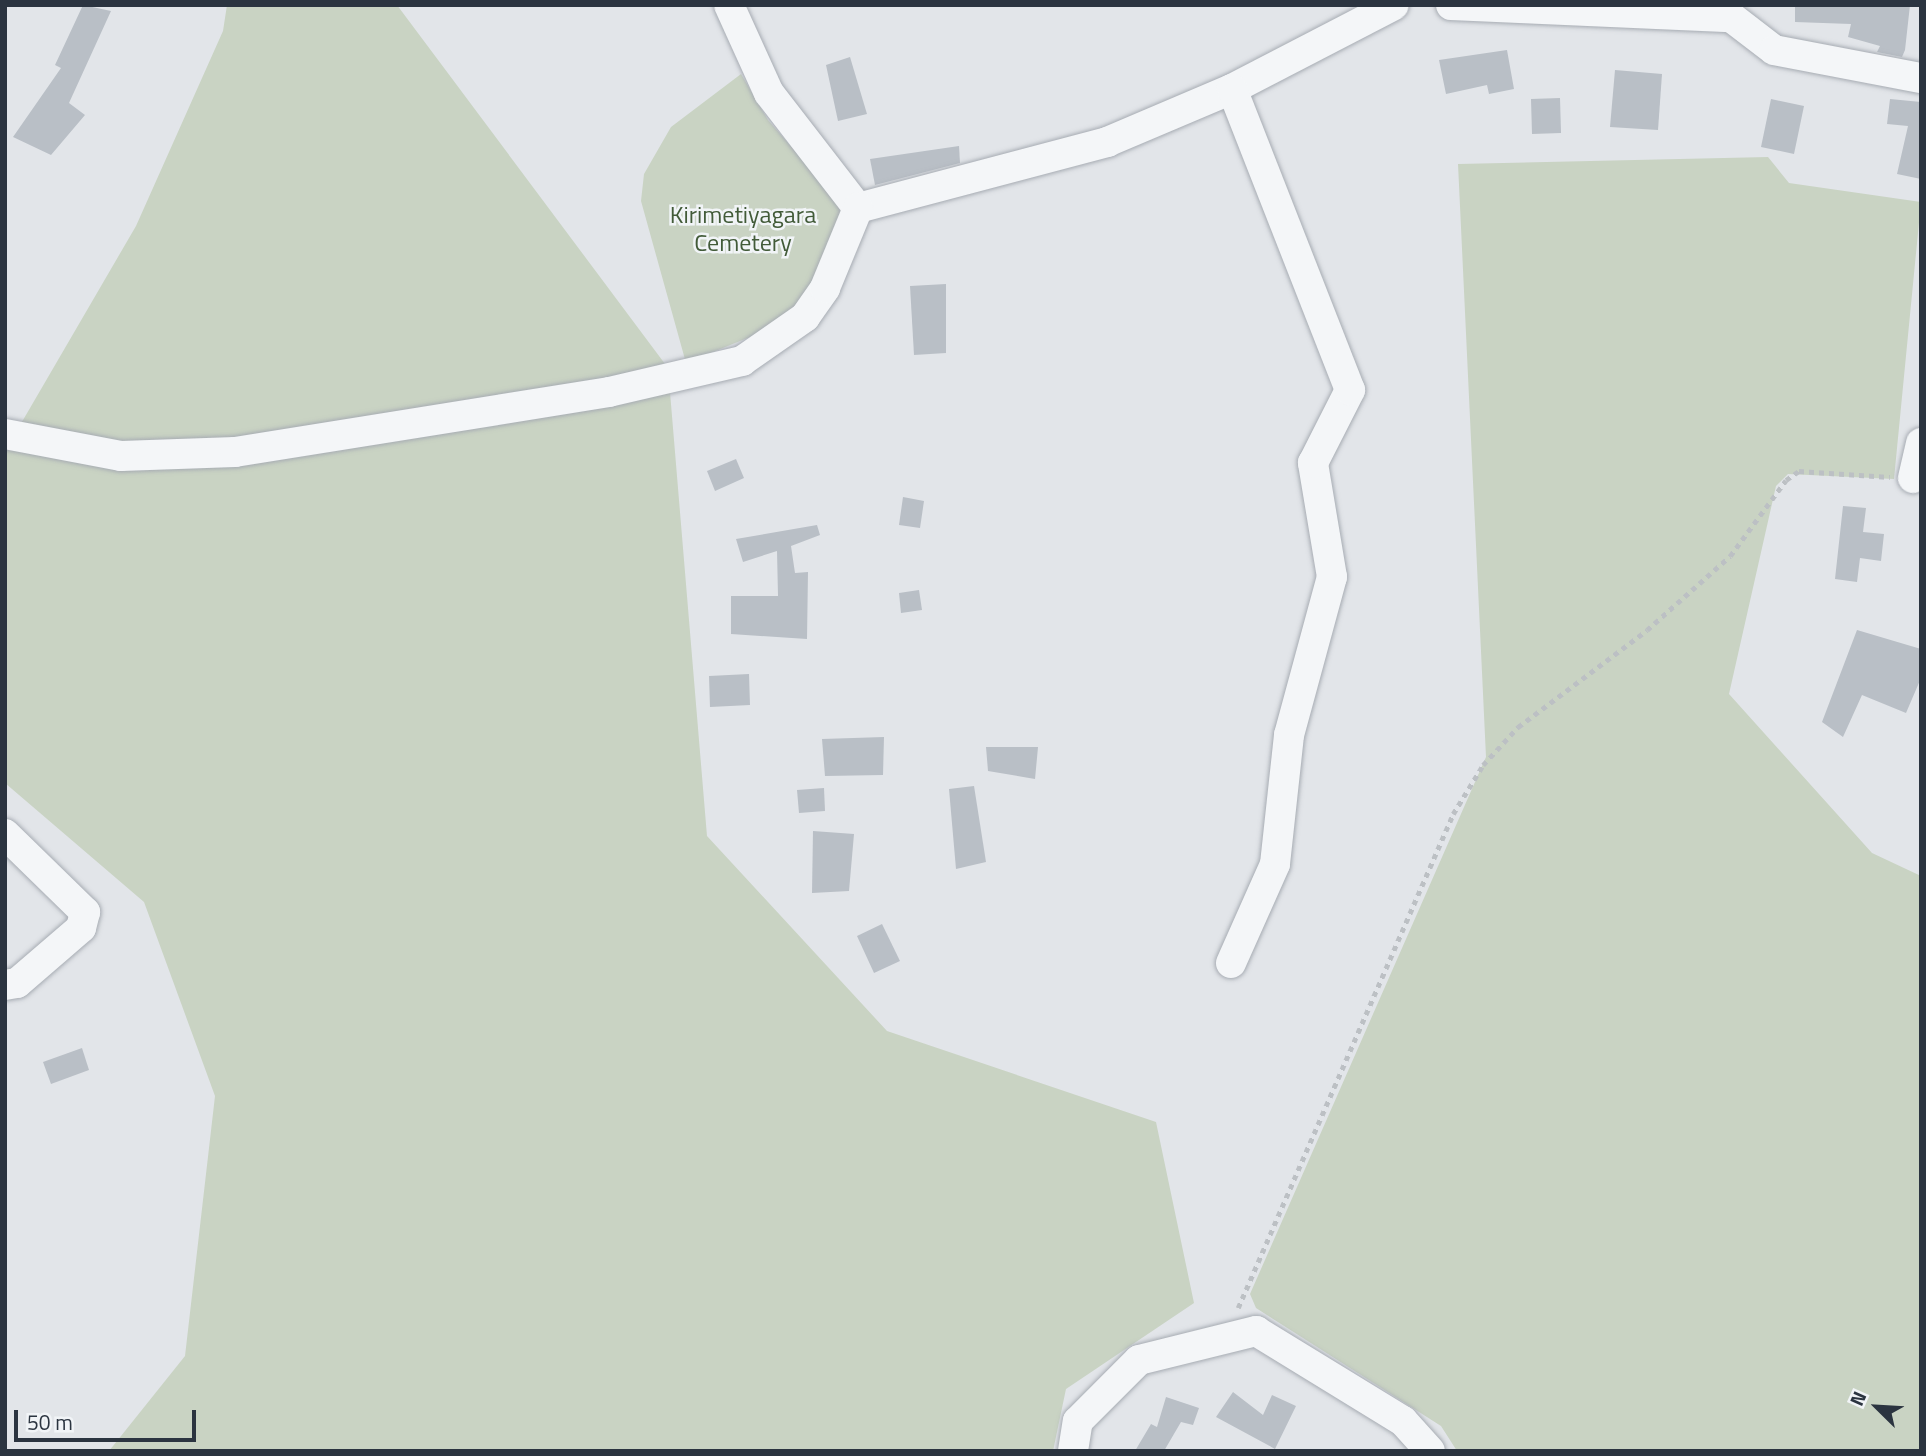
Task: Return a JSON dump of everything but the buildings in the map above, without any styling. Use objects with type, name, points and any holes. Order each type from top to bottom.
[{"type":"street","points":[[729,5],[769,93],[858,208]]},
{"type":"street","points":[[858,208],[1107,142],[1232,89],[1394,5]]},
{"type":"street","points":[[1451,5],[1731,17],[1774,50],[1921,78]]},
{"type":"street","points":[[1231,963],[1275,864],[1289,735],[1332,577],[1313,463],[1350,390],[1232,89]]},
{"type":"street","points":[[5,434],[121,456],[236,452],[609,392],[742,361],[805,317],[825,288],[858,208]]},
{"type":"street","points":[[1913,478],[1921,443]]},
{"type":"street","points":[[5,834],[23,845],[85,912],[81,928],[17,982],[5,985]]},
{"type":"street","points":[[1073,1451],[1078,1421],[1139,1360],[1222,1344],[1256,1331],[1404,1420],[1430,1451]]},
{"type":"path","points":[[1222,1344],[1453,814],[1483,765],[1518,727],[1647,630],[1731,556],[1786,480],[1799,471],[1913,478]]},
{"type":"green space","points":[[227,5],[397,5],[668,368],[707,836],[887,1031],[1156,1122],[1194,1303],[1066,1389],[1053,1451],[109,1451],[185,1356],[215,1096],[144,902],[5,783],[5,451],[136,226],[223,31]]},
{"type":"green space","name":"Kirimetiyagara Cemetery","points":[[741,74],[768,120],[842,205],[847,225],[816,284],[784,323],[686,363],[641,201],[644,174],[671,127]]},
{"type":"green space","points":[[1768,157],[1789,183],[1921,202],[1894,479],[1788,474],[1776,486],[1729,694],[1872,853],[1921,876],[1921,1451],[1457,1451],[1441,1426],[1256,1308],[1250,1294],[1486,757],[1458,164]]}]
